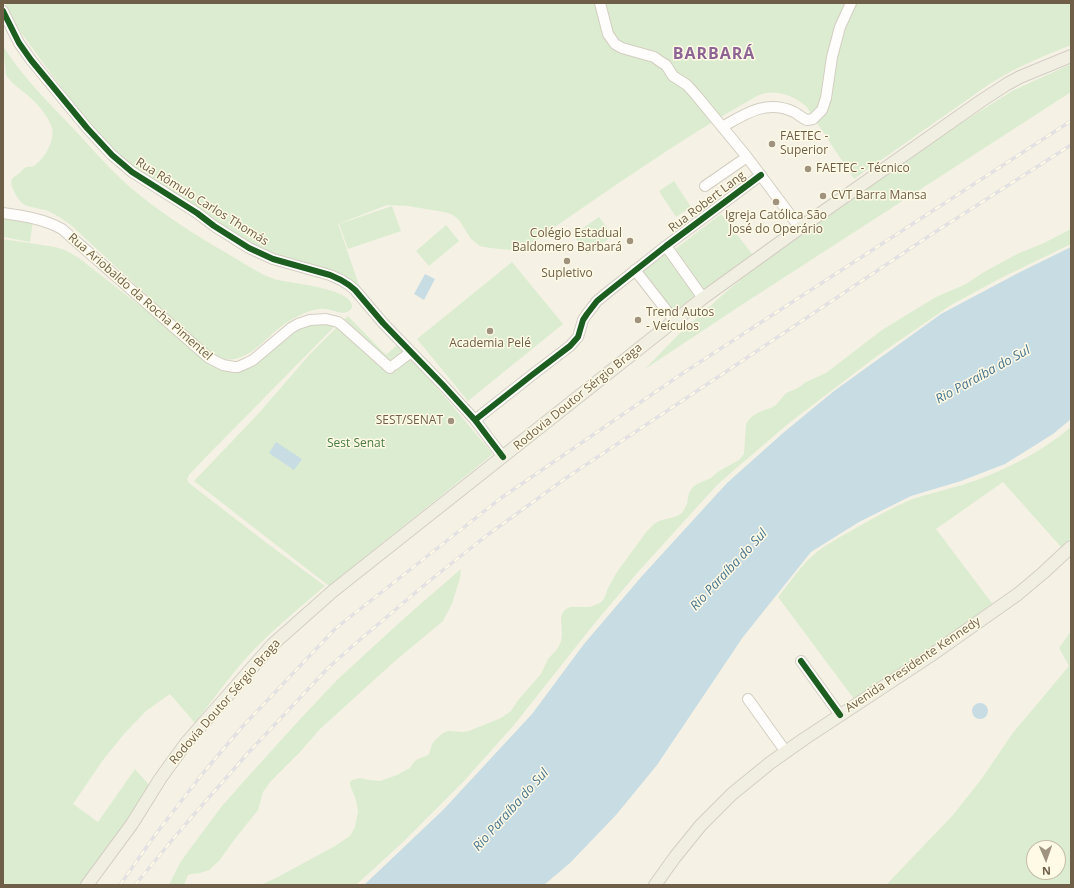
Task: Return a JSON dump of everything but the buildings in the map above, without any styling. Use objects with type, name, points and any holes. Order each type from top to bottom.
[{"type":"main road","name":"Rodovia Doutor Sérgio Braga","points":[[87,885],[132,824],[160,779],[186,743],[272,645],[333,591],[703,298],[980,101],[1007,84],[1071,56]]},
{"type":"main road","name":"Avenida Presidente Kennedy","points":[[655,885],[701,825],[732,794],[770,763],[930,656],[1018,594],[1071,547]]},
{"type":"street","points":[[600,3],[608,34],[615,44],[622,48],[654,57],[662,62],[673,76],[687,85],[696,94],[761,175],[800,228]]},
{"type":"street","points":[[720,125],[747,112],[770,107],[787,110],[807,120],[813,120],[822,110],[826,98],[832,57],[840,27],[851,3]]},
{"type":"street","name":"Rua Rômulo Carlos Thomás","points":[[3,11],[19,43],[31,60],[104,148],[153,185],[249,248],[273,259],[330,275],[349,285],[383,323],[443,384],[475,420],[503,457]]},
{"type":"street","points":[[705,186],[746,157]]},
{"type":"street","name":"Rua Robert Lang","points":[[475,420],[570,346],[578,337],[583,320],[592,308],[608,292],[666,246],[761,175]]},
{"type":"street","name":"Rua Ariobaldo da Rocha Pimentel","points":[[3,213],[37,219],[54,224],[62,229],[208,358],[218,364],[234,367],[246,364],[298,324],[320,318],[342,324],[392,366],[411,352]]},
{"type":"street","points":[[666,246],[703,298]]},
{"type":"street","points":[[635,270],[674,320]]},
{"type":"street","points":[[801,661],[840,715]]},
{"type":"street","points":[[748,699],[786,752]]},
{"type":"green space","points":[[5,3],[1071,3],[1071,45],[1030,62],[991,83],[854,179],[806,106],[789,96],[770,93],[757,96],[699,131],[642,167],[521,249],[512,250],[480,246],[471,239],[459,220],[453,215],[444,212],[408,206],[387,205],[338,224],[360,288],[349,280],[262,252],[122,159],[90,125],[41,60],[17,27]]},
{"type":"green space","points":[[3,46],[10,57],[35,87],[100,157],[123,181],[151,204],[216,247],[266,276],[274,279],[318,287],[342,295],[349,300],[352,306],[351,309],[343,313],[322,309],[314,310],[295,317],[283,325],[254,350],[238,358],[220,358],[199,344],[72,226],[48,211],[25,205],[18,198],[11,182],[12,179],[24,168],[32,167],[39,162],[51,143],[53,133],[48,118],[38,105],[6,75]]},
{"type":"green space","points":[[1071,64],[1071,92],[645,369],[679,334],[727,291],[762,262],[856,194],[946,133],[1012,91]]},
{"type":"green space","points":[[674,181],[691,207],[676,217],[659,191]]},
{"type":"green space","points":[[392,206],[401,231],[348,249],[339,224]]},
{"type":"green space","points":[[721,214],[752,254],[704,290],[674,250]]},
{"type":"green space","points":[[3,216],[33,221],[30,242],[3,237]]},
{"type":"green space","points":[[599,217],[613,236],[587,254],[573,235]]},
{"type":"green space","points":[[446,225],[459,241],[429,266],[416,251]]},
{"type":"green space","points":[[1071,229],[1071,244],[999,279],[951,305],[877,356],[789,423],[718,484],[638,572],[594,624],[514,725],[464,781],[402,843],[356,885],[260,885],[335,846],[350,836],[355,827],[358,811],[356,800],[350,785],[352,780],[360,778],[380,781],[397,775],[410,768],[418,759],[429,754],[432,744],[443,733],[448,731],[469,731],[501,718],[511,711],[519,699],[541,674],[548,659],[558,648],[562,635],[561,617],[563,612],[570,607],[590,607],[600,603],[604,599],[617,572],[647,531],[659,521],[682,513],[687,504],[689,493],[692,488],[739,460],[744,454],[746,424],[751,417],[776,405],[786,393],[826,373],[882,330],[936,297],[966,284],[984,272],[1017,254],[1044,243]]},
{"type":"green space","points":[[3,239],[55,247],[65,250],[79,258],[222,370],[283,340],[301,328],[321,321],[335,326],[204,459],[187,479],[189,483],[325,586],[295,611],[248,656],[195,723],[170,694],[146,711],[124,734],[103,760],[73,804],[98,822],[135,769],[150,786],[102,857],[81,885],[3,885]]},
{"type":"green space","points":[[666,253],[699,296],[673,314],[639,270]]},
{"type":"green space","name":"Academia Pelé","points":[[512,262],[563,324],[468,401],[417,339]]},
{"type":"green space","name":"Sest Senat","points":[[348,316],[386,355],[399,343],[493,454],[329,586],[194,481],[259,413],[310,354]]},
{"type":"green space","points":[[1071,427],[1071,538],[1061,547],[1003,482],[936,529],[994,606],[854,699],[778,597],[796,573],[813,555],[825,546],[896,506],[910,500],[962,485],[1006,468],[1046,446]]},
{"type":"green space","points":[[461,569],[460,578],[452,604],[443,621],[395,661],[320,729],[300,752],[270,782],[263,792],[258,810],[219,861],[209,870],[188,875],[184,885],[169,885],[180,863],[222,806],[303,716],[338,679]]},
{"type":"green space","points":[[1071,631],[1071,885],[886,885],[953,815],[983,777],[1012,734],[1069,666],[1059,648]]},
{"type":"water","name":"Rio Paraíba do Sul","points":[[1071,247],[1071,419],[1053,434],[1005,464],[961,481],[911,496],[859,522],[811,552],[743,637],[657,765],[616,815],[570,863],[544,885],[364,885],[443,810],[532,714],[584,644],[642,576],[727,483],[783,433],[834,391],[941,314]]},
{"type":"water","points":[[425,274],[435,279],[424,300],[414,294]]},
{"type":"water","points":[[276,442],[302,459],[294,470],[269,453]]},
{"type":"water","points":[[980,703],[987,708],[988,711],[983,718],[980,719],[973,714],[972,711],[977,704]]},
{"type":"railway","points":[[120,885],[155,835],[203,773],[243,726],[336,628],[501,498],[683,373],[1071,121]]},
{"type":"railway","points":[[135,885],[183,827],[248,753],[328,668],[428,582],[486,536],[566,478],[929,236],[1071,145]]},
{"type":"cycle path","points":[[3,11],[19,43],[31,60],[87,128],[112,155],[132,172],[249,248],[273,259],[330,275],[349,285],[475,420],[503,457]]},
{"type":"cycle path","points":[[475,420],[570,346],[578,337],[583,320],[597,301],[666,246],[761,175]]},
{"type":"cycle path","points":[[801,661],[840,715]]},
{"type":"place","name":"FAETEC - Superior","points":[[772,144]]},
{"type":"place","name":"FAETEC - Técnico","points":[[808,169]]},
{"type":"place","name":"CVT Barra Mansa","points":[[823,196]]},
{"type":"place","name":"Igreja Católica São José do Operário","points":[[776,202]]},
{"type":"place","name":"Colégio Estadual Baldomero Barbará","points":[[630,241]]},
{"type":"place","name":"Supletivo","points":[[567,261]]},
{"type":"place","name":"Trend Autos - Veículos","points":[[638,320]]},
{"type":"place","name":"Academia Pelé","points":[[490,331]]},
{"type":"place","name":"SEST/SENAT","points":[[451,421]]},
{"type":"district","name":"BARBARÁ","points":[[714,54]]}]
